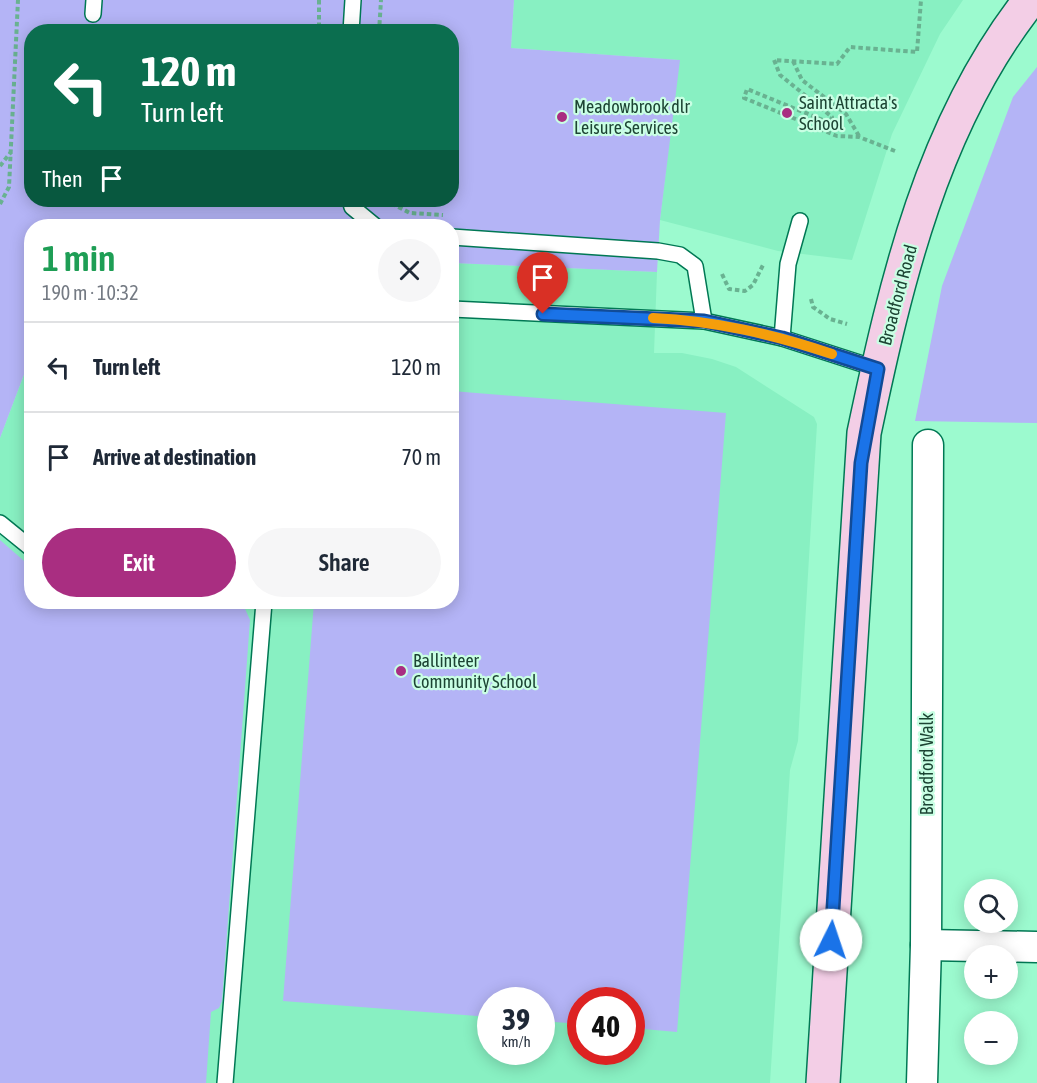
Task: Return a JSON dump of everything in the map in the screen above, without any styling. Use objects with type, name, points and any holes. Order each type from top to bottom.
[{"type":"street","name":"Broadford Road","points":[[823,1083],[861,463],[878,369],[930,180],[951,129],[972,88],[1030,0]]},
{"type":"street","name":"Broadford Walk","points":[[922,1083],[926,945],[928,445]]},
{"type":"street","points":[[926,945],[1037,947]]},
{"type":"lane","points":[[352,24],[353,0]]},
{"type":"lane","points":[[352,207],[367,219]]},
{"type":"lane","points":[[782,338],[788,264],[800,221]]},
{"type":"lane","points":[[459,237],[658,251],[680,255],[695,266],[704,321]]},
{"type":"lane","points":[[459,309],[704,321],[782,338],[878,369]]},
{"type":"lane","points":[[0,523],[24,542]]},
{"type":"lane","points":[[225,1083],[263,609]]},
{"type":"path","points":[[0,204],[9,187],[18,0]]},
{"type":"path","points":[[319,0],[319,24]]},
{"type":"path","points":[[380,24],[381,0]]},
{"type":"path","points":[[895,151],[859,137],[837,136],[744,98],[747,89],[830,123],[832,117],[780,75],[774,60],[837,64],[850,46],[917,52],[921,0]]},
{"type":"path","points":[[794,62],[802,80],[846,114],[859,137]]},
{"type":"path","points":[[0,166],[12,151]]},
{"type":"shaded area","name":"Meadowbrook dlr Leisure Services","points":[[0,0],[514,0],[511,48],[680,60],[660,220],[657,272],[459,263],[459,219],[24,219],[24,375],[0,438]]},
{"type":"shaded area","name":"Saint Attracta's School","points":[[514,0],[963,0],[940,34],[892,134],[852,260],[778,251],[660,220],[679,60],[511,48]]},
{"type":"shaded area","points":[[1037,67],[1037,423],[915,421],[942,286],[1013,97]]},
{"type":"shaded area","name":"Ballinteer Community School","points":[[459,263],[657,272],[654,353],[682,353],[736,367],[814,417],[817,424],[798,741],[790,770],[770,1083],[0,1083],[0,438],[24,375],[24,609],[459,609]]},
{"type":"shaded area","points":[[459,392],[726,413],[677,1032],[645,1029],[645,987],[567,987],[567,1023],[555,1022],[555,987],[477,987],[477,1016],[283,1001],[313,609],[459,609]]},
{"type":"shaded area","points":[[0,540],[24,561],[24,609],[245,609],[250,620],[222,1001],[219,1008],[211,1012],[206,1083],[0,1083]]},
{"type":"slow traffic","points":[[653,318],[704,321],[782,338],[832,354]]},
{"type":"place","name":"Saint Attracta's School","points":[[787,113]]},
{"type":"place","name":"Meadowbrook dlr Leisure Services","points":[[562,117]]},
{"type":"place","name":"Ballinteer Community School","points":[[401,671]]},
{"type":"route","points":[[543,314],[704,321],[782,338],[878,369],[864,433],[861,463],[831,940]]}]
